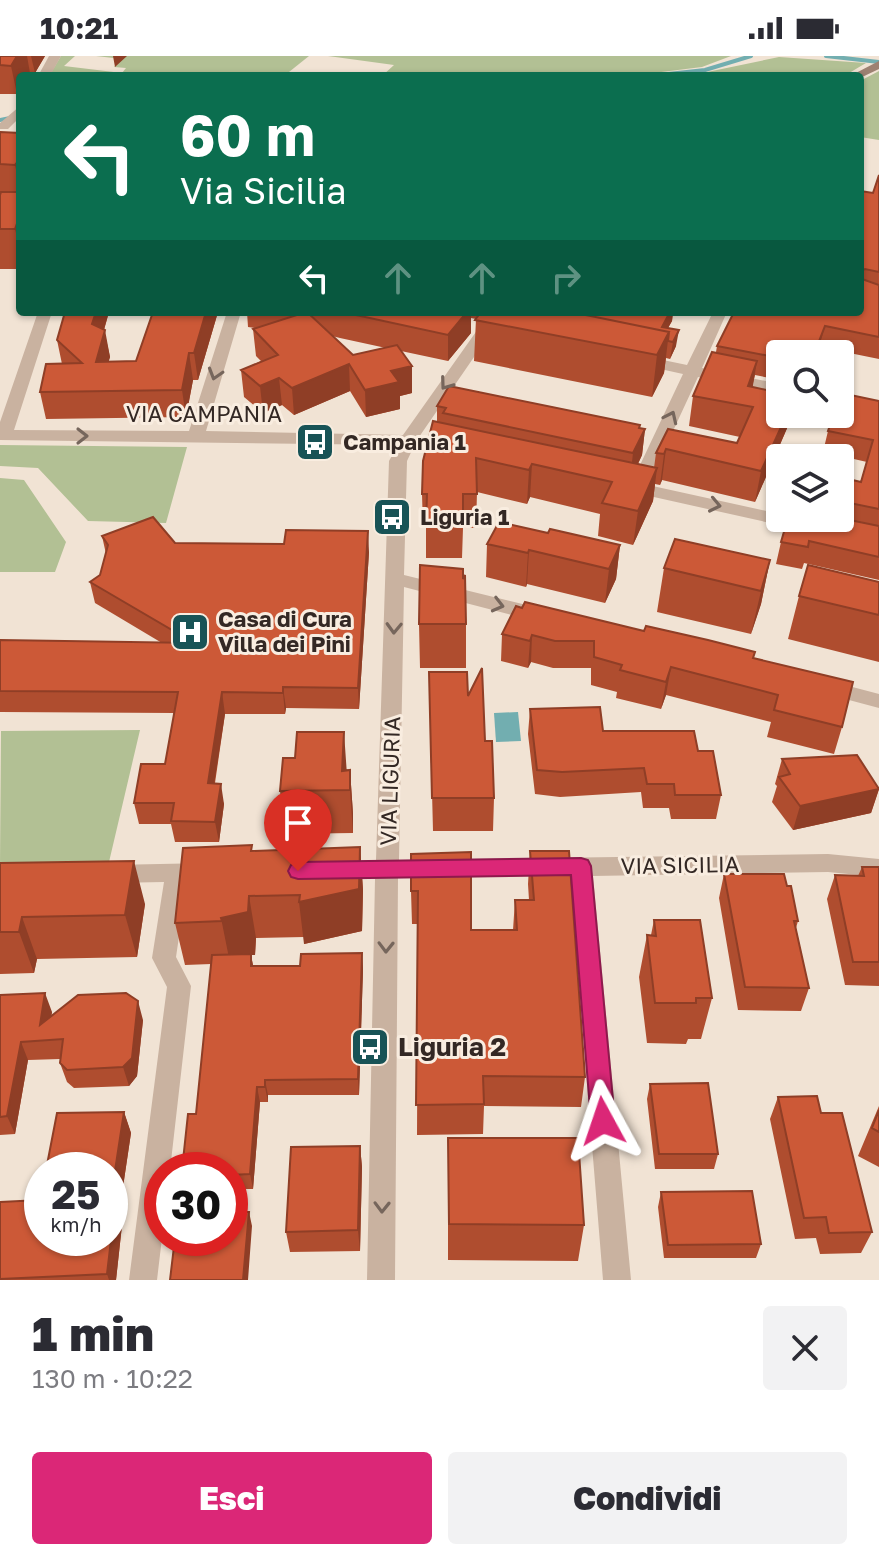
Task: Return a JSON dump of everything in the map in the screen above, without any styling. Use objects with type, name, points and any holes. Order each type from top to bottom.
[{"type":"street","points":[[2,435],[44,316]]},
{"type":"street","points":[[196,436],[233,316]]},
{"type":"street","name":"VIA LIGURIA","points":[[381,1280],[387,869],[398,461],[407,440],[479,327],[493,316]]},
{"type":"street","points":[[638,488],[718,316]]},
{"type":"street","points":[[479,327],[510,334]]},
{"type":"street","points":[[616,356],[766,386]]},
{"type":"street","name":"VIA CAMPANIA","points":[[2,435],[407,440],[469,451]]},
{"type":"street","points":[[608,481],[766,516]]},
{"type":"street","points":[[396,579],[562,621]]},
{"type":"street","points":[[803,682],[879,701]]},
{"type":"street","name":"VIA SICILIA","points":[[313,871],[828,863],[879,868]]},
{"type":"street","points":[[581,866],[617,1280]]},
{"type":"street","points":[[90,874],[237,872]]},
{"type":"street","points":[[143,1280],[179,986],[164,958],[177,873]]},
{"type":"green space","points":[[61,56],[75,56],[64,66],[114,72],[51,72]]},
{"type":"green space","points":[[96,56],[309,56],[289,72],[123,72],[126,68],[114,67],[122,59]]},
{"type":"green space","points":[[328,56],[731,56],[702,67],[661,72],[386,72],[394,65]]},
{"type":"green space","points":[[779,57],[866,63],[851,72],[707,72]]},
{"type":"green space","points":[[879,71],[879,140],[864,138],[864,79]]},
{"type":"green space","points":[[0,445],[187,447],[166,523],[88,521],[38,468],[0,466]]},
{"type":"green space","points":[[0,478],[24,480],[66,542],[55,572],[0,572]]},
{"type":"green space","points":[[140,730],[109,862],[0,864],[1,731]]},
{"type":"water","points":[[518,712],[521,741],[496,742],[494,713]]},
{"type":"building","points":[[0,56],[17,56],[11,66],[0,65]]},
{"type":"building","points":[[0,132],[16,133],[16,164],[0,164]]},
{"type":"building","points":[[879,175],[879,272],[864,270],[864,192],[873,193]]},
{"type":"building","points":[[1,192],[16,192],[15,229],[0,229]]},
{"type":"building","points":[[864,280],[879,285],[879,337],[825,326],[820,340],[766,340],[766,355],[717,346],[732,316],[864,316]]},
{"type":"building","points":[[64,316],[95,316],[92,324],[105,330],[96,362],[136,361],[152,316],[205,316],[194,353],[189,353],[182,390],[40,392],[46,364],[82,363],[57,340]]},
{"type":"building","points":[[294,316],[311,316],[353,355],[397,345],[412,366],[391,371],[399,382],[365,390],[349,364],[292,388],[279,378],[260,386],[241,370],[278,355],[253,329]]},
{"type":"building","points":[[360,316],[464,316],[448,335]]},
{"type":"building","points":[[478,316],[591,316],[669,332],[657,355],[475,320]]},
{"type":"building","points":[[591,316],[668,316],[662,327],[679,330],[673,342],[668,341],[669,332]]},
{"type":"building","points":[[712,352],[757,361],[748,386],[766,390],[766,428],[781,428],[773,444],[766,444],[766,460],[761,471],[666,449],[664,454],[656,453],[668,429],[737,443],[753,407],[693,396]]},
{"type":"building","points":[[449,386],[640,425],[639,428],[645,429],[633,453],[443,413],[446,408],[437,406]]},
{"type":"building","points":[[854,396],[879,401],[879,509],[854,504],[854,480],[861,482],[873,440],[828,431],[829,428],[854,428]]},
{"type":"building","points":[[433,421],[657,468],[638,511],[602,503],[612,482],[532,464],[529,470],[476,458],[477,494],[463,494],[463,525],[426,525],[427,494],[422,494],[423,461]]},
{"type":"building","points":[[153,517],[175,543],[284,544],[286,530],[368,531],[358,688],[283,687],[283,693],[222,692],[208,783],[221,784],[215,822],[171,821],[174,803],[134,803],[141,764],[165,764],[178,692],[0,691],[0,640],[194,643],[90,582],[100,575],[108,545],[102,536]]},
{"type":"building","points":[[854,521],[879,526],[879,557],[809,541],[808,547],[781,542],[784,532],[854,532]]},
{"type":"building","points":[[499,522],[548,533],[550,529],[620,545],[609,569],[529,550],[528,553],[487,544]]},
{"type":"building","points":[[675,539],[770,560],[761,591],[664,568]]},
{"type":"building","points":[[420,565],[463,569],[466,624],[419,624]]},
{"type":"building","points":[[808,565],[879,582],[879,615],[799,596]]},
{"type":"building","points":[[525,602],[644,631],[646,626],[708,640],[755,652],[753,658],[853,682],[842,727],[774,710],[778,695],[671,667],[666,682],[620,670],[622,665],[594,657],[594,641],[555,641],[532,635],[530,641],[502,634],[516,606],[522,608]]},
{"type":"building","points":[[482,668],[485,741],[492,741],[494,798],[432,798],[429,672],[467,672],[468,696]]},
{"type":"building","points":[[600,707],[603,731],[694,731],[698,751],[713,751],[721,795],[675,795],[674,784],[647,784],[644,768],[562,772],[537,770],[530,709]]},
{"type":"building","points":[[297,732],[344,732],[342,771],[350,770],[350,790],[280,791],[283,758],[295,758]]},
{"type":"building","points":[[857,755],[879,789],[800,806],[779,777],[790,774],[782,759]]},
{"type":"building","points":[[252,845],[251,851],[360,847],[359,889],[299,902],[300,895],[249,896],[248,912],[221,918],[222,921],[175,923],[183,848]]},
{"type":"building","points":[[530,851],[569,851],[585,1077],[483,1076],[484,1104],[416,1105],[418,891],[411,891],[411,854],[471,852],[471,930],[517,930],[515,900],[534,900]]},
{"type":"building","points":[[134,861],[125,915],[22,917],[19,932],[0,932],[0,863]]},
{"type":"building","points":[[862,867],[879,867],[879,962],[853,962],[835,875],[864,876]]},
{"type":"building","points":[[724,874],[784,874],[787,886],[791,886],[798,921],[794,921],[809,988],[745,987]]},
{"type":"building","points":[[654,920],[700,920],[712,998],[696,998],[696,1003],[655,1003],[647,935],[656,936]]},
{"type":"building","points":[[362,953],[358,1079],[265,1080],[265,1087],[257,1087],[250,1174],[248,1152],[184,1152],[188,1114],[196,1114],[212,955],[251,954],[251,966],[300,966],[301,954]]},
{"type":"building","points":[[45,993],[40,1025],[78,995],[126,993],[138,1001],[132,1058],[123,1067],[67,1070],[60,1063],[63,1039],[21,1042],[7,1116],[0,1117],[0,995]]},
{"type":"building","points":[[708,1083],[718,1154],[659,1154],[650,1084]]},
{"type":"building","points":[[817,1096],[821,1113],[842,1113],[872,1232],[829,1233],[826,1217],[804,1218],[778,1097]]},
{"type":"building","points":[[879,1110],[879,1132],[872,1128]]},
{"type":"building","points":[[124,1112],[118,1152],[49,1152],[57,1113]]},
{"type":"building","points":[[448,1138],[578,1138],[584,1225],[449,1224]]},
{"type":"building","points":[[360,1146],[358,1230],[286,1232],[291,1147]]},
{"type":"building","points":[[752,1191],[761,1244],[668,1245],[661,1192]]},
{"type":"building","points":[[24,1201],[24,1256],[109,1256],[107,1274],[0,1279],[0,1202]]},
{"type":"building","points":[[173,1256],[245,1256],[243,1280],[170,1280]]},
{"type":"waterway","points":[[687,72],[705,70],[751,56]]},
{"type":"waterway","points":[[826,56],[879,62]]},
{"type":"waterway","points":[[0,120],[16,117]]},
{"type":"place","name":"Campania 1","points":[[315,442]]},
{"type":"place","name":"Liguria 1","points":[[392,517]]},
{"type":"place","name":"Casa di Cura Villa dei Pini","points":[[190,632]]},
{"type":"place","name":"Liguria 2","points":[[370,1047]]},
{"type":"route","points":[[298,871],[581,866],[603,1121]]}]
